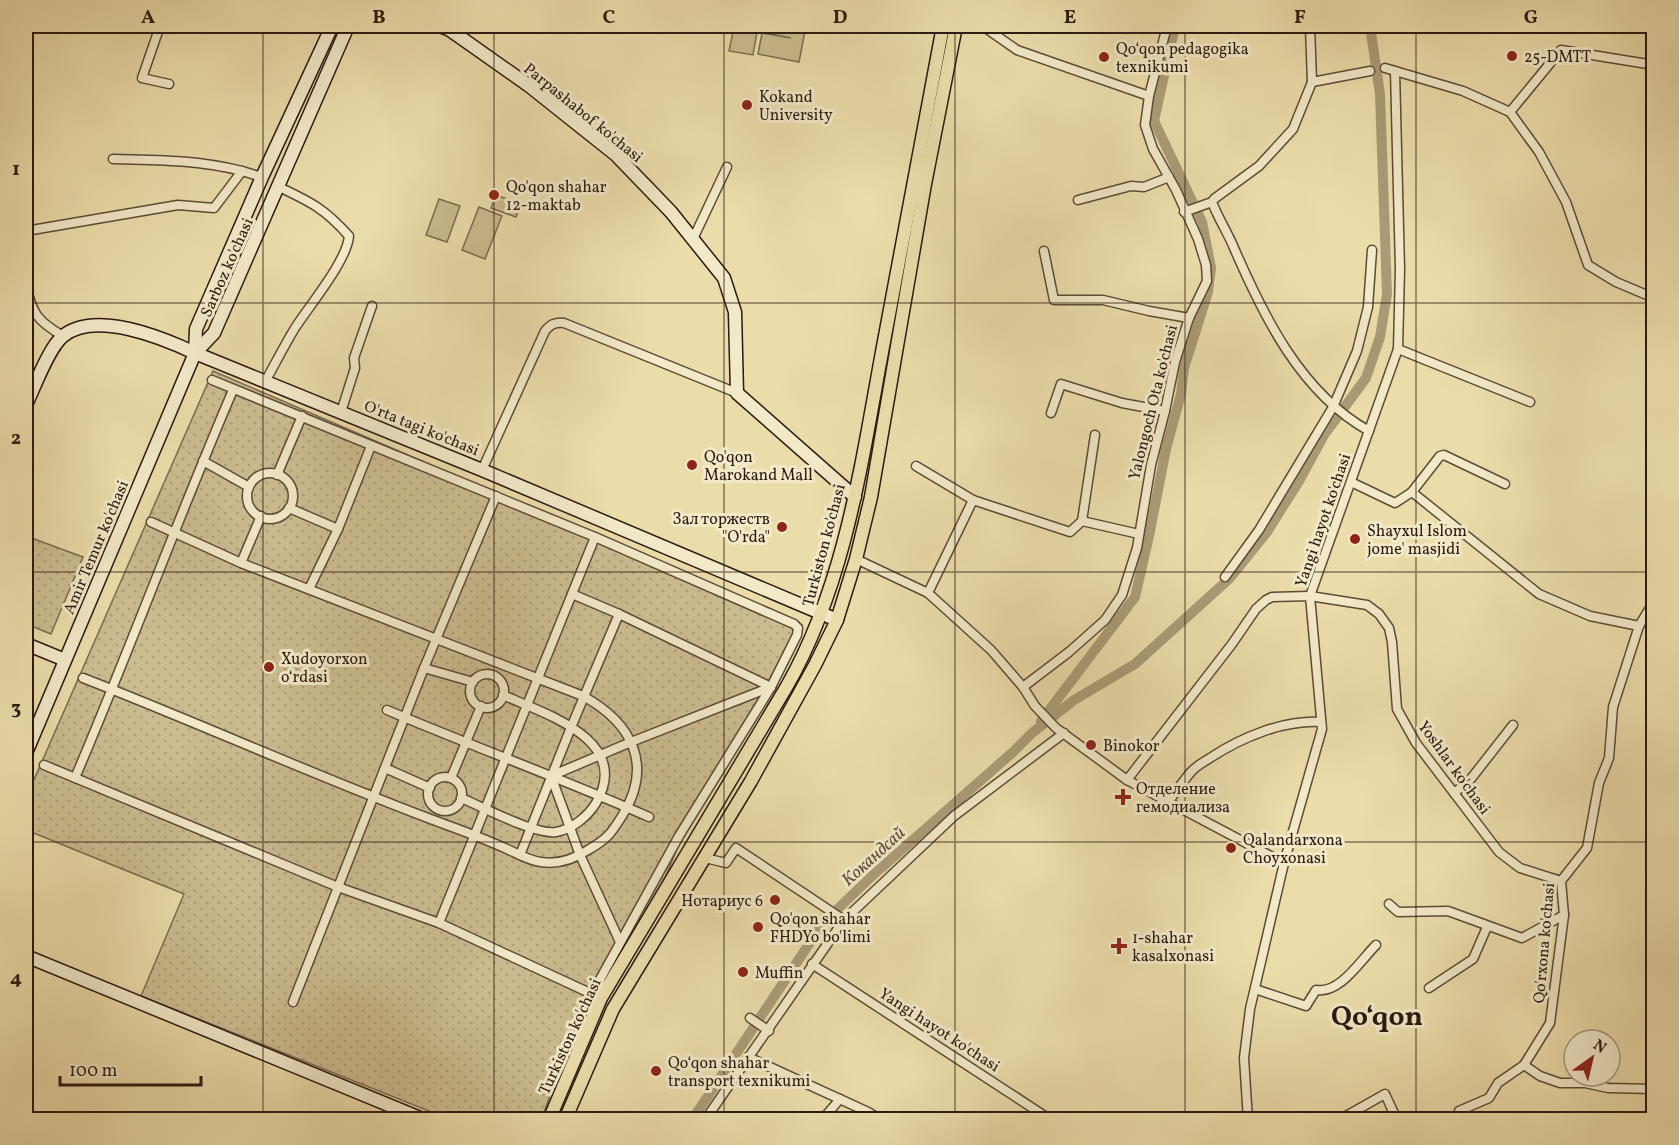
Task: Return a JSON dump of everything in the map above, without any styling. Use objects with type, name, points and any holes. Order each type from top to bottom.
[{"type":"main road","name":"Sarboz ko'chasi","points":[[195,353],[196,328],[262,177],[332,26]]},
{"type":"main road","name":"Sarboz ko'chasi","points":[[195,353],[214,333],[348,26]]},
{"type":"main road","name":"Parpashabof ko'chasi","points":[[440,26],[450,30],[528,85],[616,155],[671,212],[693,239],[724,278],[735,312],[737,393]]},
{"type":"main road","name":"Turkiston ko'chasi","points":[[549,1119],[601,999],[793,676],[808,649],[822,614],[835,576],[855,497],[943,26]]},
{"type":"main road","name":"Turkiston ko'chasi","points":[[565,1119],[613,1009],[705,858],[794,705],[837,620],[856,559],[871,497],[923,196],[956,26]]},
{"type":"main road","name":"O'rta tagi ko'chasi","points":[[63,336],[82,327],[105,325],[163,338],[837,620]]},
{"type":"main road","points":[[26,405],[50,353],[63,336]]},
{"type":"main road","name":"Amir Temur ko'chasi","points":[[26,753],[195,353]]},
{"type":"main road","points":[[737,393],[855,497]]},
{"type":"main road","points":[[26,644],[65,660]]},
{"type":"main road","points":[[26,956],[425,1119]]},
{"type":"street","points":[[160,26],[142,78],[169,84]]},
{"type":"street","points":[[978,26],[987,28],[1017,51],[1149,96]]},
{"type":"street","name":"Yalongoch Ota ko'chasi","points":[[1023,687],[1069,652],[1105,620],[1122,596],[1137,548],[1151,465],[1175,362],[1189,318],[1207,280],[1206,265],[1187,211],[1153,149],[1146,125],[1149,96],[1167,26]]},
{"type":"street","points":[[1187,211],[1209,204],[1259,166],[1293,129],[1311,82],[1310,26]]},
{"type":"street","points":[[1653,64],[1560,50],[1510,112],[1539,152],[1566,202],[1588,265],[1616,282],[1653,298]]},
{"type":"street","name":"Yangi hayot ko'chasi","points":[[1248,1119],[1244,1058],[1250,1009],[1284,863],[1322,729],[1310,596],[1398,349],[1400,269],[1390,69],[1463,91],[1510,112]]},
{"type":"street","points":[[1311,82],[1370,71]]},
{"type":"street","points":[[113,159],[178,160],[214,164],[262,177]]},
{"type":"street","points":[[693,239],[727,167]]},
{"type":"street","points":[[26,231],[178,205],[213,208],[242,171]]},
{"type":"street","points":[[1078,200],[1131,186],[1144,187],[1169,177]]},
{"type":"street","points":[[265,382],[294,329],[334,270],[349,243],[349,236],[332,217],[315,204],[279,187]]},
{"type":"street","points":[[1209,204],[1250,287],[1306,377],[1333,407],[1369,431]]},
{"type":"street","points":[[1225,577],[1259,530],[1333,407],[1357,351],[1368,307],[1372,250]]},
{"type":"street","points":[[1044,251],[1054,300],[1102,300],[1149,312],[1189,318]]},
{"type":"street","points":[[26,285],[30,305],[44,325],[63,336]]},
{"type":"street","points":[[341,412],[354,368],[354,358],[372,306]]},
{"type":"street","points":[[482,470],[545,331],[556,322],[564,323],[737,393]]},
{"type":"street","points":[[1398,349],[1530,402]]},
{"type":"street","points":[[44,765],[338,887],[439,923],[592,994],[711,783],[771,687],[797,635],[798,628],[794,624],[595,537],[212,380]]},
{"type":"street","points":[[1051,413],[1060,384],[1122,403],[1165,411]]},
{"type":"street","points":[[75,778],[234,390]]},
{"type":"street","points":[[277,475],[302,416]]},
{"type":"street","points":[[916,466],[973,500],[1070,532],[1082,521],[1095,435]]},
{"type":"street","points":[[309,589],[338,529],[371,446]]},
{"type":"street","points":[[1351,482],[1395,503],[1412,492],[1440,456],[1444,455],[1505,484]]},
{"type":"street","points":[[203,461],[249,487]]},
{"type":"street","points":[[277,475],[291,486],[292,501],[289,508],[278,517],[270,519],[251,509],[248,502],[249,487],[259,476],[277,475]]},
{"type":"street","points":[[1412,492],[1539,594],[1590,616],[1639,626]]},
{"type":"street","points":[[293,1002],[375,798],[424,668],[496,496]]},
{"type":"street","points":[[928,593],[973,500]]},
{"type":"street","points":[[289,508],[338,529]]},
{"type":"street","points":[[241,563],[261,516]]},
{"type":"street","points":[[1082,521],[1139,534]]},
{"type":"street","points":[[83,678],[375,798],[541,862],[566,862],[607,839],[636,789],[638,764],[631,742],[619,724],[603,707],[584,696],[537,680],[241,563],[151,522]]},
{"type":"street","points":[[439,923],[595,537]]},
{"type":"street","points":[[856,559],[928,593],[991,650],[1023,687],[1035,706],[1060,730],[1127,780],[1284,863]]},
{"type":"street","points":[[572,594],[771,687]]},
{"type":"street","name":"Yoshlar ko'chasi","points":[[1127,780],[1232,644],[1256,609],[1266,600],[1272,597],[1310,596],[1367,605],[1379,614],[1389,628],[1397,709],[1416,743],[1499,852],[1520,868],[1561,881]]},
{"type":"street","name":"Qo'rxona ko'chasi","points":[[1456,1119],[1459,1111],[1489,1098],[1498,1083],[1524,1065],[1550,1023],[1564,915],[1561,881],[1587,848],[1599,783],[1609,758],[1613,706],[1639,626],[1653,603]]},
{"type":"street","points":[[520,855],[619,614]]},
{"type":"street","points":[[424,668],[473,682]]},
{"type":"street","points":[[482,675],[493,675],[504,686],[503,695],[497,705],[481,706],[473,699],[471,687],[473,682],[482,675]]},
{"type":"street","points":[[551,776],[771,687]]},
{"type":"street","points":[[461,798],[531,827],[556,832],[580,821],[592,810],[599,797],[604,773],[602,760],[591,741],[572,725],[503,695]]},
{"type":"street","points":[[451,778],[481,706]]},
{"type":"street","points":[[387,710],[465,744],[507,757],[649,818]]},
{"type":"street","points":[[1168,802],[1192,770],[1218,753],[1251,736],[1281,727],[1321,722]]},
{"type":"street","points":[[1454,793],[1470,780],[1513,725]]},
{"type":"street","points":[[705,1119],[769,1031],[812,964],[844,920],[954,816],[1060,730]]},
{"type":"street","points":[[385,768],[430,788]]},
{"type":"street","points":[[551,776],[580,855],[620,942]]},
{"type":"street","points":[[440,778],[451,778],[459,784],[461,798],[454,808],[439,810],[430,802],[430,788],[434,781],[440,778]]},
{"type":"street","points":[[705,858],[726,864],[736,848],[844,920]]},
{"type":"street","points":[[1389,904],[1398,912],[1448,911],[1522,939],[1564,915]]},
{"type":"street","points":[[1429,988],[1473,958],[1487,927]]},
{"type":"street","points":[[1255,989],[1306,1006],[1316,990],[1327,991],[1340,984],[1376,945]]},
{"type":"street","name":"Yangi hayot ko'chasi","points":[[812,964],[1051,1119]]},
{"type":"street","points":[[750,1018],[769,1031]]},
{"type":"street","points":[[748,1057],[881,1119]]},
{"type":"street","points":[[1524,1065],[1540,1076],[1560,1083],[1585,1083],[1608,1088],[1653,1089]]},
{"type":"street","points":[[1339,1119],[1385,1094],[1397,1119]]},
{"type":"street","points":[[822,1119],[840,1099]]},
{"type":"shaded area","points":[[734,26],[758,26],[753,55],[729,51]]},
{"type":"shaded area","points":[[764,26],[806,26],[799,62],[758,54],[762,33],[791,38],[762,32]]},
{"type":"shaded area","points":[[496,195],[521,204],[516,217],[491,208]]},
{"type":"shaded area","points":[[439,199],[460,206],[447,242],[426,235]]},
{"type":"shaded area","points":[[479,207],[502,216],[485,259],[462,250]]},
{"type":"shaded area","points":[[213,371],[802,625],[801,636],[785,667],[681,839],[666,876],[567,1043],[542,1119],[449,1119],[141,996],[184,894],[26,830],[26,798]]},
{"type":"shaded area","points":[[26,536],[83,557],[51,634],[26,624]]},
{"type":"waterway","points":[[1041,721],[1135,597],[1166,449],[1181,394],[1184,368],[1208,292],[1211,268],[1202,222],[1154,121],[1175,26]]},
{"type":"waterway","name":"Кокандсай","points":[[692,1120],[823,923],[872,876],[1032,733],[1074,700],[1135,664],[1229,579],[1267,532],[1324,435],[1366,378],[1380,337],[1387,294],[1380,94],[1370,26]]},
{"type":"place","name":"25-DMTT","points":[[1512,56]]},
{"type":"place","name":"Qo‘qon pedagogika texnikumi","points":[[1104,57]]},
{"type":"place","name":"Kokand University","points":[[747,105]]},
{"type":"place","name":"Qo'qon shahar 12-maktab","points":[[494,195]]},
{"type":"place","name":"Qo'qon Marokand Mall","points":[[692,465]]},
{"type":"place","name":"Зал торжеств \"O'rda\"","points":[[782,527]]},
{"type":"place","name":"Shayxul Islom jome' masjidi","points":[[1355,539]]},
{"type":"place","name":"Xudoyorxon oʻrdasi","points":[[269,667]]},
{"type":"place","name":"Binokor","points":[[1091,745]]},
{"type":"place","name":"Отделение гемодиализа","points":[[1123,797]]},
{"type":"place","name":"Qalandarxona Choyxonasi","points":[[1231,848]]},
{"type":"place","name":"Нотариус 6","points":[[775,900]]},
{"type":"place","name":"Qo'qon shahar FHDYo bo'limi","points":[[758,927]]},
{"type":"place","name":"1-shahar kasalxonasi","points":[[1119,946]]},
{"type":"place","name":"Muffin","points":[[743,972]]},
{"type":"place","name":"Qoʻqon shahar transport texnikumi","points":[[656,1071]]},
{"type":"district","name":"Qo‘qon","points":[[1377,1015]]}]
